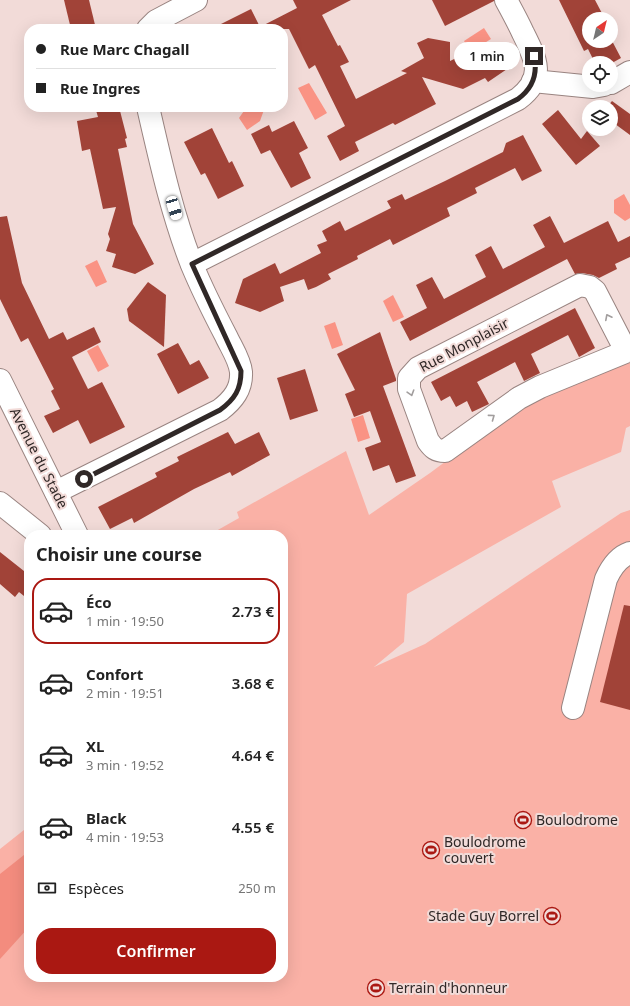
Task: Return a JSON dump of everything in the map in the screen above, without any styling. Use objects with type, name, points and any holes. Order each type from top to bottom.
[{"type":"street","points":[[153,24],[196,0]]},
{"type":"street","points":[[192,264],[518,99],[530,88],[536,65],[534,56],[506,0]]},
{"type":"street","points":[[618,78],[630,72]]},
{"type":"street","points":[[533,81],[582,86]]},
{"type":"street","points":[[56,492],[220,410],[230,402],[241,383],[241,371],[239,364],[206,297],[192,264],[158,156],[149,112]]},
{"type":"street","name":"Rue Monplaisir","points":[[580,285],[590,287],[595,291],[628,351],[540,387],[519,398],[445,450],[439,451],[432,447],[409,389],[409,378],[418,368],[580,285]]},
{"type":"street","name":"Avenue du Stade","points":[[0,380],[56,492],[70,530]]},
{"type":"street","points":[[0,503],[34,530]]},
{"type":"street","points":[[573,708],[606,579],[611,568],[630,552]]},
{"type":"shaded area","points":[[484,28],[491,39],[470,52],[464,41]]},
{"type":"shaded area","points":[[309,83],[327,113],[315,120],[298,88]]},
{"type":"shaded area","points":[[243,112],[263,112],[260,121],[247,130],[239,118]]},
{"type":"shaded area","points":[[624,194],[630,205],[630,218],[625,221],[614,213],[614,200]]},
{"type":"shaded area","points":[[97,260],[107,282],[96,287],[85,266]]},
{"type":"shaded area","points":[[393,295],[404,317],[393,322],[383,301]]},
{"type":"shaded area","points":[[335,322],[343,345],[332,349],[324,326]]},
{"type":"shaded area","points":[[98,345],[109,366],[98,372],[87,351]]},
{"type":"shaded area","points":[[630,362],[630,426],[626,428],[621,452],[552,481],[561,507],[407,594],[404,642],[374,667],[425,644],[621,513],[630,510],[630,1006],[0,1006],[0,849],[24,830],[24,982],[288,982],[288,530],[218,530],[239,518],[237,512],[346,451],[369,515],[430,473],[508,415],[536,399]]},
{"type":"shaded area","points":[[363,415],[370,438],[358,442],[351,419]]},
{"type":"shaded area","points":[[24,855],[24,933],[0,959],[0,874]]},
{"type":"building","points":[[64,0],[89,0],[95,24],[70,24]]},
{"type":"building","points":[[293,0],[351,0],[322,15],[338,46],[340,45],[349,62],[340,66],[356,99],[407,73],[401,71],[424,58],[417,43],[428,38],[450,42],[450,61],[473,50],[475,55],[498,43],[510,67],[488,82],[485,78],[463,89],[422,77],[436,104],[395,125],[393,123],[355,142],[359,151],[340,161],[327,136],[345,126],[315,65],[309,69],[288,29],[288,24],[266,24],[297,8]]},
{"type":"building","points":[[432,0],[494,0],[494,1],[445,26]]},
{"type":"building","points":[[559,0],[595,0],[601,12],[582,12],[582,47]]},
{"type":"building","points":[[251,9],[258,24],[221,24]]},
{"type":"building","points":[[583,48],[616,48],[621,58],[618,60],[618,56],[592,56],[588,49],[584,51]]},
{"type":"building","points":[[618,105],[630,114],[630,135],[618,126]]},
{"type":"building","points":[[558,110],[581,139],[583,136],[591,136],[600,146],[576,165],[542,124]]},
{"type":"building","points":[[96,112],[120,112],[127,138],[125,139],[127,147],[118,149],[133,224],[154,264],[135,274],[112,267],[116,254],[106,251],[110,239],[108,234],[116,207],[103,209],[90,149],[82,151],[77,121],[98,117]]},
{"type":"building","points":[[294,121],[308,148],[299,153],[311,178],[291,188],[270,150],[261,154],[251,134],[269,125],[272,132]]},
{"type":"building","points":[[212,128],[229,163],[232,161],[244,186],[218,199],[205,173],[201,175],[184,142]]},
{"type":"building","points":[[523,135],[542,171],[522,181],[515,168],[475,188],[477,193],[447,208],[450,216],[393,245],[390,239],[357,256],[358,259],[328,274],[331,279],[316,287],[308,290],[304,279],[280,287],[284,301],[260,312],[235,303],[243,279],[275,263],[280,274],[321,253],[317,245],[327,241],[322,231],[340,221],[345,231],[391,208],[387,201],[402,194],[405,200],[445,181],[503,152],[506,143]]},
{"type":"building","points":[[7,216],[22,283],[49,339],[63,332],[67,340],[94,327],[101,342],[72,357],[88,389],[102,382],[125,427],[90,444],[78,420],[53,433],[44,416],[60,409],[51,391],[54,389],[28,338],[21,342],[0,299],[0,217]]},
{"type":"building","points":[[550,216],[564,243],[608,221],[618,242],[630,236],[630,257],[615,264],[617,269],[599,278],[582,273],[575,274],[567,259],[410,341],[400,322],[427,308],[416,285],[432,277],[444,299],[486,277],[475,255],[491,246],[503,269],[545,247],[533,225]]},
{"type":"building","points":[[148,282],[166,295],[164,347],[129,321],[127,309]]},
{"type":"building","points":[[575,308],[595,348],[579,357],[568,335],[531,354],[540,373],[524,381],[515,362],[477,382],[489,404],[472,412],[467,401],[456,407],[450,396],[441,401],[431,382]]},
{"type":"building","points":[[380,332],[396,379],[396,381],[383,386],[416,476],[396,483],[389,465],[373,471],[365,448],[381,442],[370,411],[354,417],[345,394],[355,390],[337,354]]},
{"type":"building","points":[[178,343],[190,365],[199,360],[209,378],[178,394],[157,354]]},
{"type":"building","points":[[305,369],[318,411],[290,420],[277,378]]},
{"type":"building","points":[[228,432],[235,444],[259,432],[270,455],[232,476],[230,472],[194,489],[134,523],[132,518],[110,529],[98,507],[157,477],[155,473],[179,461],[177,457]]},
{"type":"building","points":[[0,552],[24,571],[24,596],[19,592],[15,597],[0,584]]},
{"type":"building","points":[[624,605],[630,606],[630,710],[600,702]]},
{"type":"place","name":"Boulodrome","points":[[523,820]]},
{"type":"place","name":"Boulodrome couvert","points":[[431,850]]},
{"type":"place","name":"Stade Guy Borrel","points":[[552,916]]},
{"type":"place","name":"Terrain d'honneur","points":[[376,988]]},
{"type":"route","points":[[84,479],[220,410],[230,402],[237,392],[241,383],[241,371],[237,358],[206,297],[192,264],[518,99],[530,88],[533,81],[536,65],[534,56]]}]
